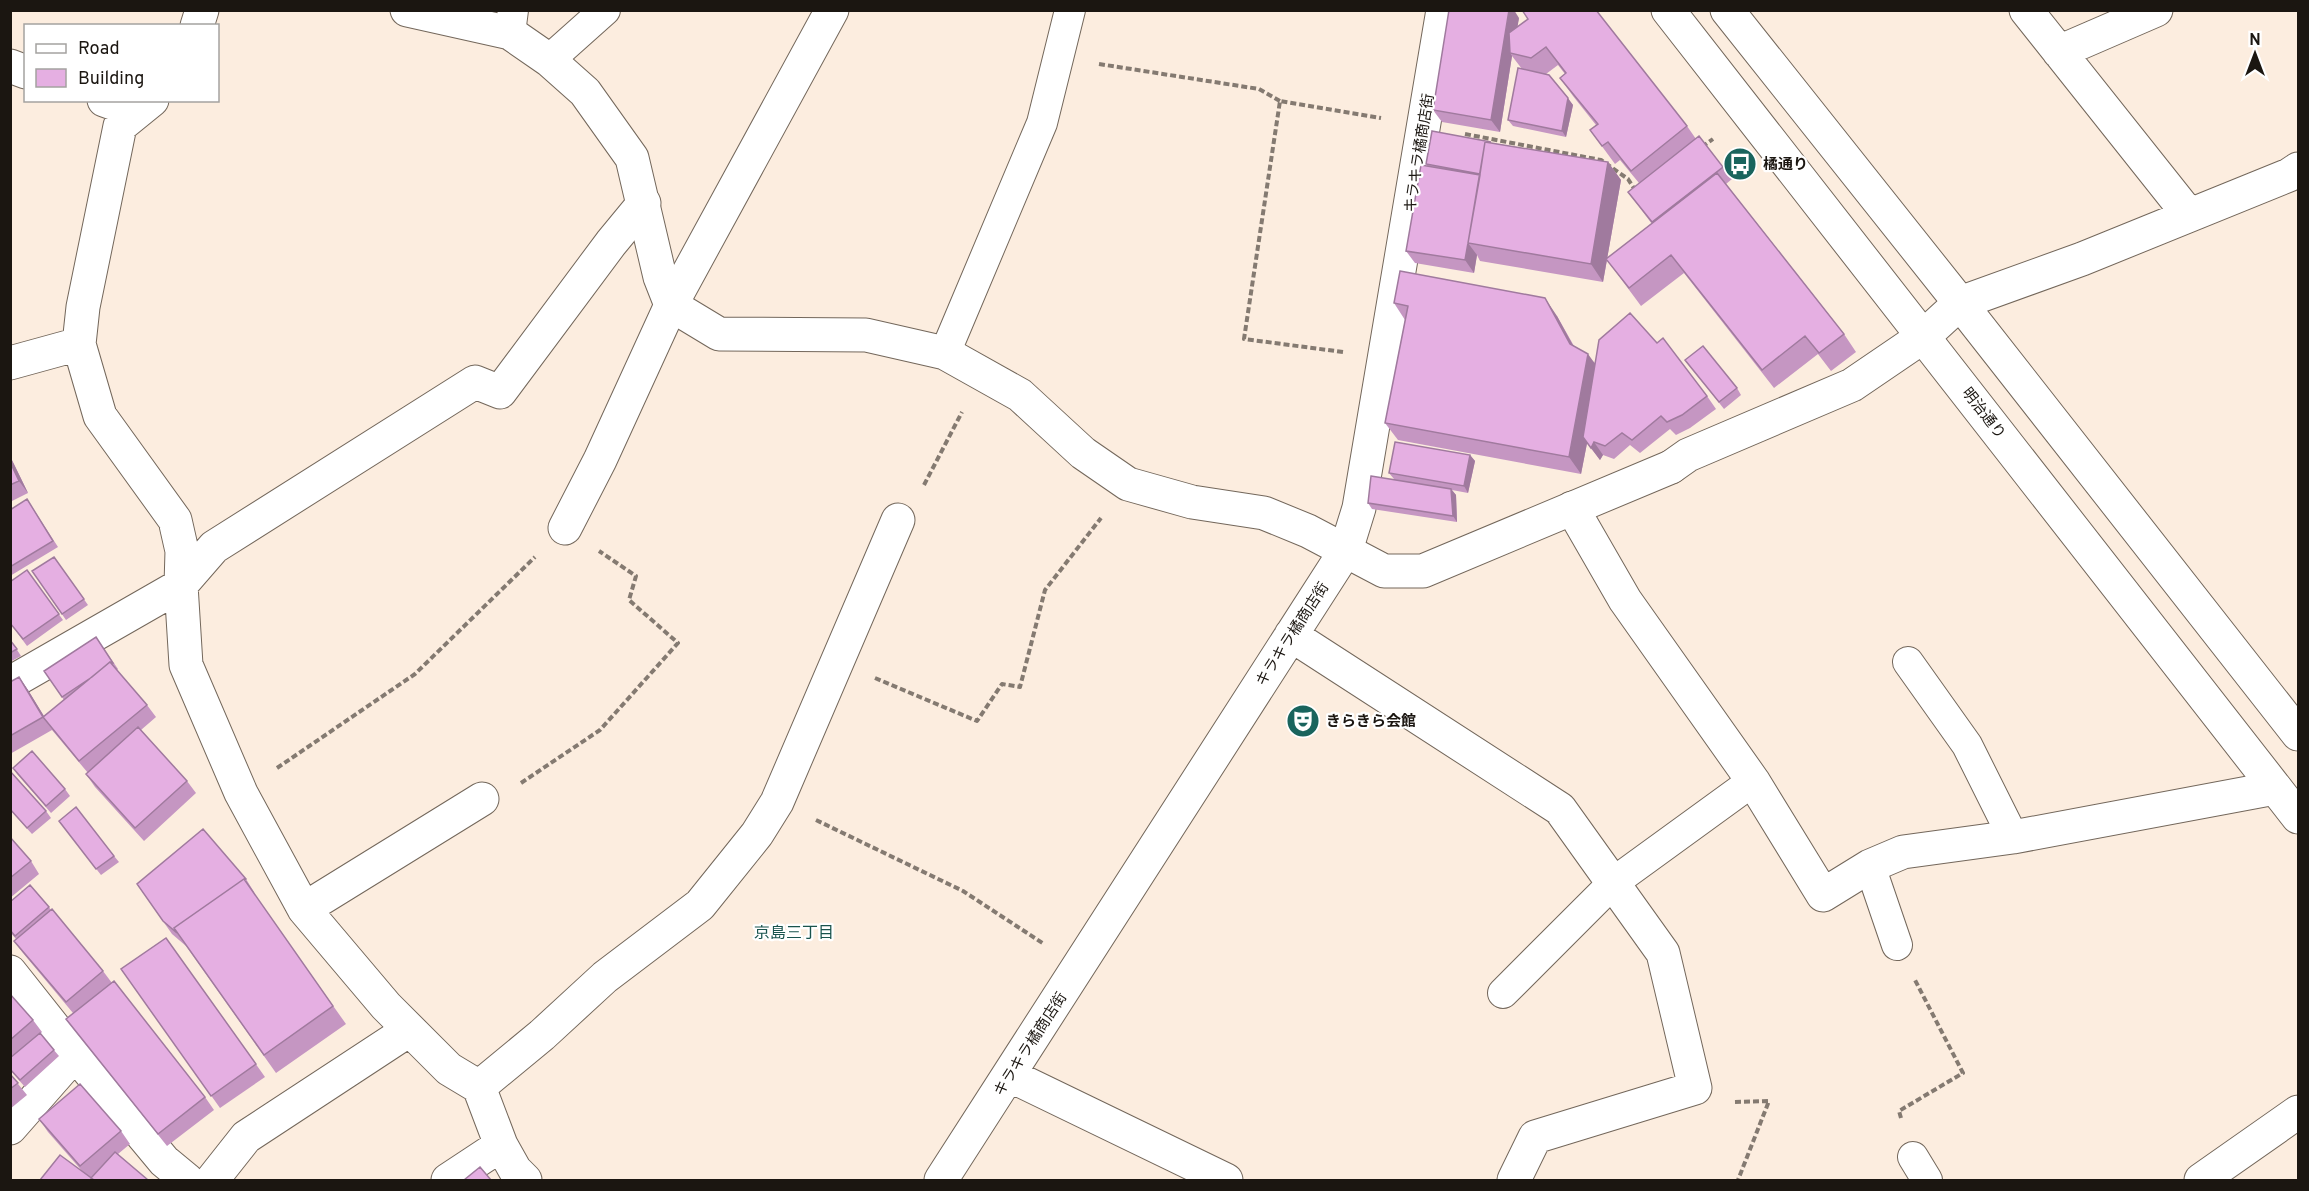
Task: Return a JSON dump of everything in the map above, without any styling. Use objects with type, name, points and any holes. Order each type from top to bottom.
[{"type":"street","points":[[407,10],[511,22],[585,92],[632,158],[660,277],[671,304],[719,334],[866,335],[945,353],[983,372],[1020,395],[1083,453],[1128,484],[1192,502],[1264,513],[1308,531],[1384,571],[1423,571],[1671,467],[1688,454],[1852,385],[1924,336],[1960,303],[2082,259],[2289,175],[2298,169]]},
{"type":"street","points":[[565,528],[600,459],[671,304],[832,10]]},
{"type":"street","name":"キラキラ橘商店街","points":[[941,1180],[1346,550],[1359,508],[1386,358],[1443,10]]},
{"type":"street","name":"明治通り","points":[[1668,10],[2298,817]]},
{"type":"street","points":[[2026,10],[2189,215]]},
{"type":"street","points":[[2059,52],[2156,10]]},
{"type":"street","points":[[1731,12],[2298,734]]},
{"type":"street","points":[[118,102],[144,106]]},
{"type":"street","points":[[144,106],[120,126],[83,307],[79,344],[100,416],[175,520],[182,552],[181,585],[186,665],[241,793],[304,909],[409,1030],[449,1069],[479,1087],[501,1145],[514,1170],[525,1180]]},
{"type":"street","points":[[10,683],[181,585],[214,547],[475,382],[500,392],[644,203]]},
{"type":"street","points":[[10,363],[79,344]]},
{"type":"street","points":[[1572,508],[1625,600],[1753,781],[1823,895],[1870,866],[1903,852],[2013,837],[2275,788]]},
{"type":"street","points":[[479,1087],[542,1035],[605,977],[700,904],[757,834],[777,802],[898,520]]},
{"type":"street","points":[[1291,635],[1560,809],[1663,952],[1695,1088],[1535,1137],[1514,1180]]},
{"type":"street","points":[[304,909],[482,799]]},
{"type":"street","points":[[10,972],[165,1161],[187,1180]]},
{"type":"street","points":[[213,1180],[246,1137],[409,1030]]},
{"type":"street","points":[[10,1128],[75,1054]]},
{"type":"street","points":[[1009,1075],[1226,1180]]},
{"type":"street","points":[[2201,1180],[2298,1112]]},
{"type":"street","points":[[448,1180],[501,1145]]},
{"type":"lane","points":[[549,60],[605,10]]},
{"type":"lane","points":[[945,353],[1042,123],[1070,10]]},
{"type":"lane","points":[[1908,662],[1967,745],[2013,837]]},
{"type":"lane","points":[[1503,993],[1614,882],[1753,781]]},
{"type":"lane","points":[[1870,866],[1897,945]]},
{"type":"path","points":[[1059,58],[1259,89],[1280,101]]},
{"type":"path","points":[[1244,339],[1386,358]]},
{"type":"path","points":[[898,520],[906,518],[983,372]]},
{"type":"path","points":[[838,663],[978,721],[1002,684],[1020,687],[1045,590],[1128,484]]},
{"type":"path","points":[[241,793],[415,674],[565,528],[636,576],[629,600],[678,644],[600,730],[490,803],[482,799]]},
{"type":"path","points":[[777,802],[963,891],[1080,967]]},
{"type":"path","points":[[1897,945],[1964,1073],[1899,1111],[1920,1169]]},
{"type":"path","points":[[1695,1088],[1710,1102],[1769,1101],[1738,1180]]},
{"type":"building","points":[[1449,10],[1509,10],[1491,120],[1433,110]]},
{"type":"building","points":[[1522,10],[1596,10],[1687,126],[1631,171],[1608,142],[1602,146],[1590,130],[1598,124],[1560,78],[1566,73],[1546,47],[1531,58],[1510,53],[1509,33],[1528,19]]},
{"type":"building","points":[[1518,68],[1549,75],[1568,98],[1562,131],[1508,120]]},
{"type":"building","points":[[1432,131],[1491,142],[1485,142],[1480,174],[1426,164]]},
{"type":"building","points":[[1699,136],[1723,167],[1652,222],[1628,192]]},
{"type":"building","points":[[1485,142],[1608,162],[1591,264],[1468,243]]},
{"type":"building","points":[[1421,165],[1480,175],[1465,260],[1406,251]]},
{"type":"building","points":[[1717,173],[1844,334],[1819,353],[1805,336],[1762,370],[1671,255],[1629,288],[1606,259]]},
{"type":"building","points":[[1400,271],[1545,298],[1570,344],[1588,354],[1569,457],[1385,423],[1408,306],[1394,303]]},
{"type":"building","points":[[1630,313],[1657,343],[1663,338],[1707,396],[1682,415],[1667,422],[1661,416],[1632,440],[1622,433],[1605,446],[1594,442],[1591,448],[1583,437],[1599,340]]},
{"type":"building","points":[[1703,346],[1737,388],[1719,402],[1685,360]]},
{"type":"building","points":[[1395,442],[1470,455],[1464,486],[1389,473]]},
{"type":"building","points":[[10,462],[19,481],[10,485]]},
{"type":"building","points":[[1371,476],[1451,489],[1453,516],[1368,503]]},
{"type":"building","points":[[27,499],[53,541],[10,567],[10,510]]},
{"type":"building","points":[[54,557],[84,599],[62,614],[32,571]]},
{"type":"building","points":[[27,570],[59,614],[23,639],[10,623],[10,582]]},
{"type":"building","points":[[96,637],[113,663],[110,662],[62,697],[44,671]]},
{"type":"building","points":[[10,640],[17,649],[10,653]]},
{"type":"building","points":[[110,662],[147,705],[79,761],[43,717]]},
{"type":"building","points":[[19,677],[43,717],[10,736],[10,682]]},
{"type":"building","points":[[138,727],[187,781],[135,828],[86,774]]},
{"type":"building","points":[[32,751],[65,789],[46,806],[13,768]]},
{"type":"building","points":[[10,771],[46,811],[27,828],[10,809]]},
{"type":"building","points":[[76,807],[114,856],[96,869],[59,821]]},
{"type":"building","points":[[203,829],[246,879],[174,928],[177,933],[163,921],[137,884]]},
{"type":"building","points":[[10,837],[31,861],[10,878]]},
{"type":"building","points":[[244,879],[333,1006],[264,1055],[174,928]]},
{"type":"building","points":[[30,885],[49,907],[15,936],[10,930],[10,902]]},
{"type":"building","points":[[52,909],[103,971],[66,1002],[14,941]]},
{"type":"building","points":[[166,938],[256,1064],[211,1096],[121,969]]},
{"type":"building","points":[[114,981],[205,1097],[158,1134],[66,1019]]},
{"type":"building","points":[[10,994],[33,1020],[10,1040]]},
{"type":"building","points":[[40,1033],[54,1050],[20,1080],[10,1069],[10,1058]]},
{"type":"building","points":[[10,1074],[18,1083],[10,1089]]},
{"type":"building","points":[[80,1084],[121,1131],[80,1166],[39,1119]]},
{"type":"building","points":[[115,1152],[148,1180],[94,1180],[91,1178]]},
{"type":"building","points":[[60,1155],[94,1180],[40,1180]]},
{"type":"building","points":[[480,1167],[491,1180],[464,1180]]},
{"type":"place","name":"橘通り","points":[[1740,164]]},
{"type":"place","name":"きらきら会館","points":[[1303,721]]},
{"type":"district","name":"京島三丁目","points":[[794,932]]}]
